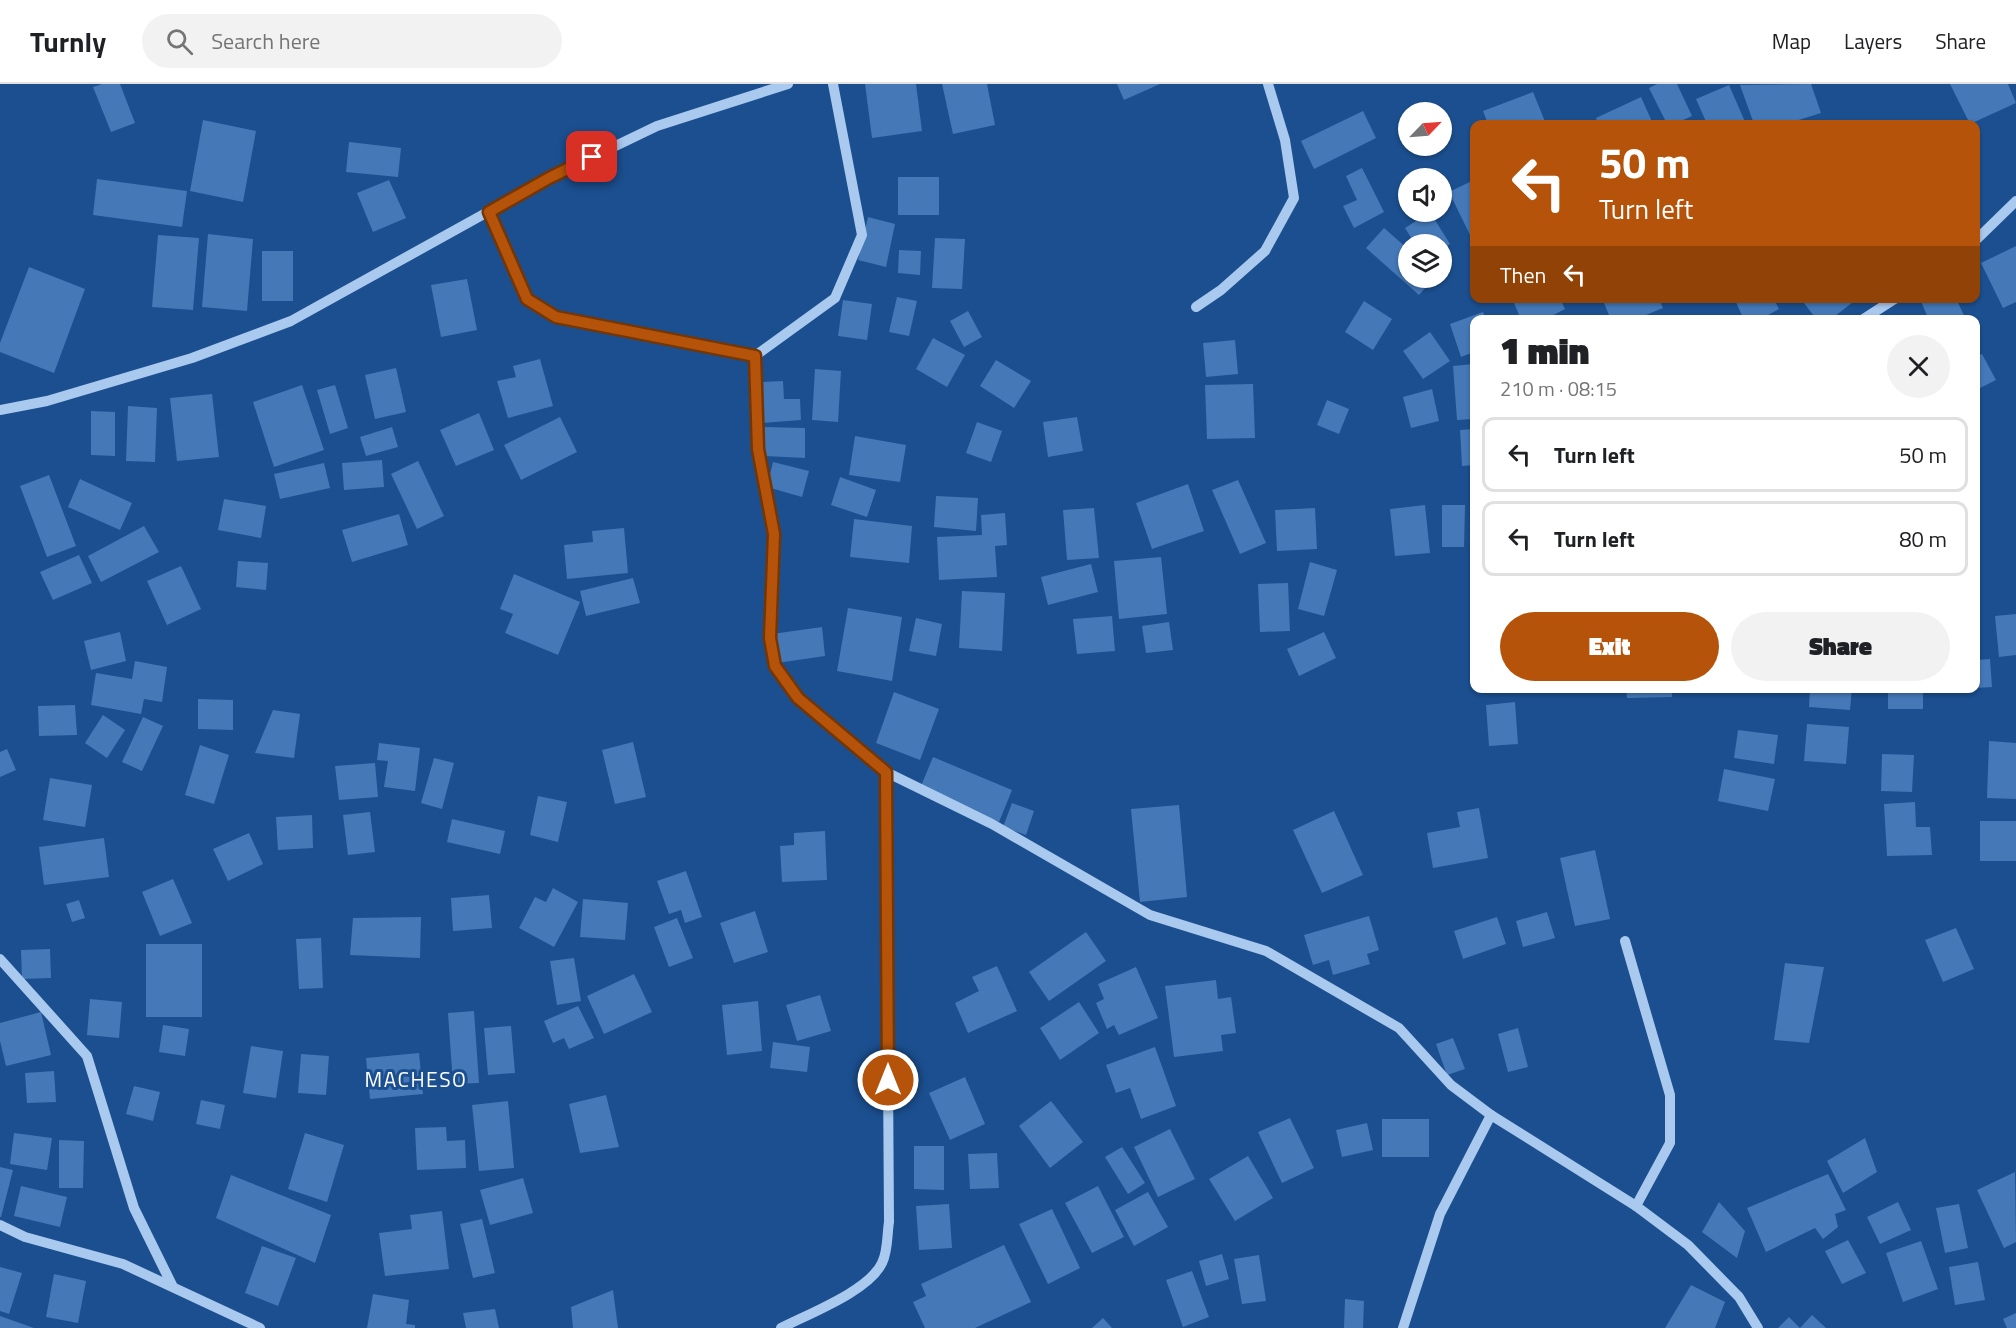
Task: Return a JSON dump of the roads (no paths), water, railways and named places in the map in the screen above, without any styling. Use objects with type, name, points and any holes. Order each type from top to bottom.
[{"type":"street","points":[[0,410],[47,401],[192,358],[291,321],[549,178],[657,126],[788,84]]},
{"type":"street","points":[[489,212],[527,299],[556,317],[755,356],[835,298],[862,235],[834,84]]},
{"type":"street","points":[[1196,307],[1221,290],[1265,251],[1294,198],[1285,141],[1268,84]]},
{"type":"street","points":[[1980,236],[2016,201]]},
{"type":"street","points":[[1870,315],[1888,303]]},
{"type":"street","points":[[755,356],[758,449],[774,534],[770,638],[775,666],[798,698],[886,772],[992,824],[1150,915],[1266,951],[1400,1028],[1451,1085],[1491,1115],[1636,1206],[1688,1245],[1739,1297],[1758,1328]]},
{"type":"street","points":[[781,1328],[854,1290],[875,1275],[884,1262],[889,1222],[886,772]]},
{"type":"street","points":[[1625,941],[1670,1095],[1671,1143],[1636,1206]]},
{"type":"street","points":[[0,959],[87,1056],[134,1208],[172,1285]]},
{"type":"street","points":[[1403,1328],[1440,1214],[1491,1115]]},
{"type":"street","points":[[0,1225],[35,1240],[123,1264],[260,1328]]},
{"type":"district","name":"MACHESO","points":[[416,1080]]}]
